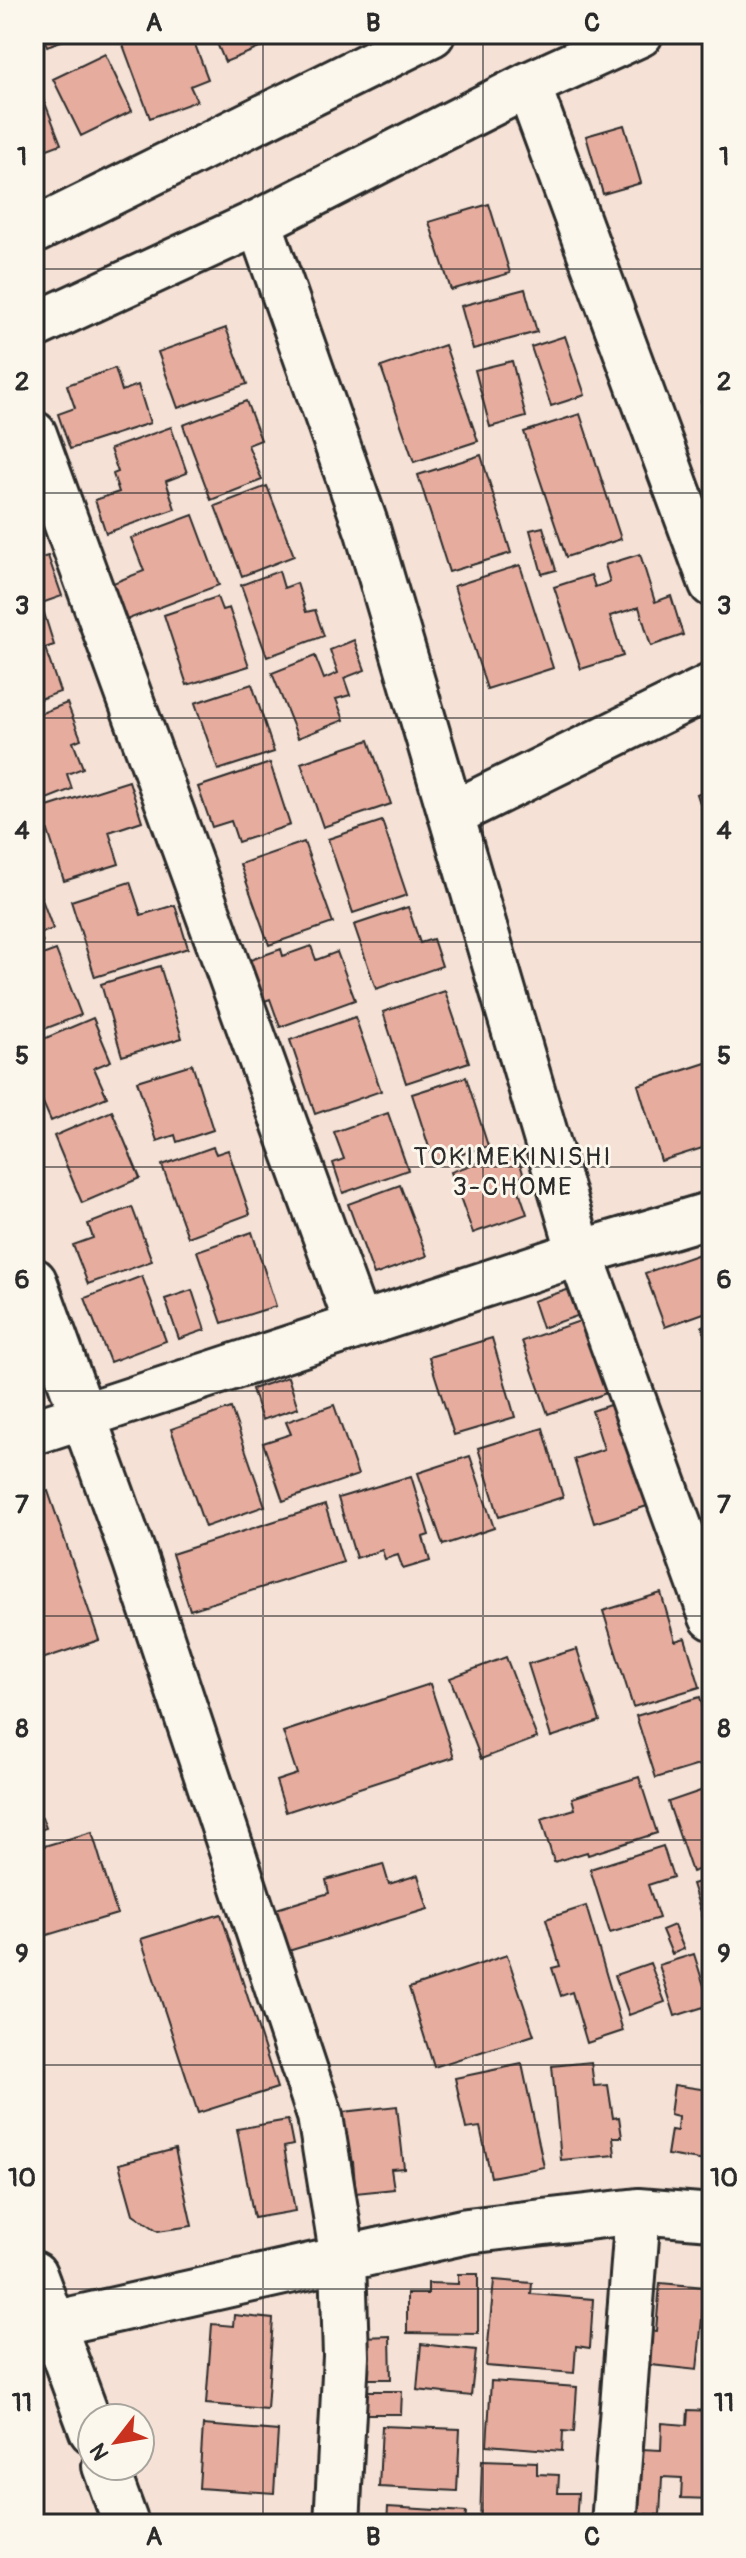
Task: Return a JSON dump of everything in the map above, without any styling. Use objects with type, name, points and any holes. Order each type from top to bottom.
[{"type":"street","points":[[34,231],[432,34]]},
{"type":"street","points":[[34,326],[259,222],[528,85],[640,34]]},
{"type":"street","points":[[528,85],[712,584]]},
{"type":"street","points":[[259,222],[368,532],[580,1253],[712,1617]]},
{"type":"street","points":[[34,434],[358,1326]]},
{"type":"street","points":[[452,814],[712,686]]},
{"type":"street","points":[[34,1432],[580,1253],[712,1214]]},
{"type":"street","points":[[34,1281],[136,1562],[320,2116],[343,2259],[346,2356],[337,2524]]},
{"type":"street","points":[[614,2524],[638,2211]]},
{"type":"street","points":[[44,2327],[467,2231],[638,2211],[712,2217]]},
{"type":"street","points":[[34,2274],[44,2327],[79,2402]]},
{"type":"street","points":[[111,2482],[126,2524]]},
{"type":"building","points":[[42,34],[81,34],[47,46]]},
{"type":"building","points":[[119,34],[191,34],[208,79],[190,86],[197,101],[150,118]]},
{"type":"building","points":[[213,34],[286,34],[287,37],[225,62]]},
{"type":"building","points":[[105,54],[132,111],[81,136],[53,79]]},
{"type":"building","points":[[34,75],[61,144],[34,154]]},
{"type":"building","points":[[624,125],[641,183],[603,194],[586,136]]},
{"type":"building","points":[[489,204],[510,273],[451,290],[429,222]]},
{"type":"building","points":[[525,289],[537,332],[473,349],[461,306]]},
{"type":"building","points":[[226,328],[247,384],[178,408],[158,352]]},
{"type":"building","points":[[565,336],[585,395],[551,406],[531,347]]},
{"type":"building","points":[[445,345],[478,441],[414,462],[381,367]]},
{"type":"building","points":[[512,361],[526,417],[490,427],[475,370]]},
{"type":"building","points":[[115,368],[122,391],[138,385],[150,423],[70,449],[58,414],[75,408],[67,385]]},
{"type":"building","points":[[712,397],[712,433],[701,401]]},
{"type":"building","points":[[246,401],[261,440],[248,445],[262,480],[211,500],[183,425]]},
{"type":"building","points":[[580,414],[621,539],[566,557],[524,432]]},
{"type":"building","points":[[171,427],[187,473],[166,481],[175,509],[106,533],[95,500],[119,492],[113,474],[118,472],[110,449]]},
{"type":"building","points":[[481,455],[511,553],[449,572],[418,475]]},
{"type":"building","points":[[267,486],[294,556],[242,576],[215,506]]},
{"type":"building","points":[[193,515],[219,585],[126,620],[113,583],[144,571],[131,538]]},
{"type":"building","points":[[543,527],[556,570],[542,574],[530,530]]},
{"type":"building","points":[[640,554],[655,602],[671,596],[683,635],[651,646],[639,607],[610,616],[623,656],[581,669],[554,587],[591,575],[595,587],[610,582],[605,565]]},
{"type":"building","points":[[48,556],[62,596],[39,604],[34,589],[34,560]]},
{"type":"building","points":[[520,565],[553,668],[487,689],[454,586]]},
{"type":"building","points":[[279,571],[284,588],[297,583],[306,612],[315,610],[324,636],[267,657],[241,585]]},
{"type":"building","points":[[217,597],[222,610],[229,608],[249,666],[187,685],[164,615]]},
{"type":"building","points":[[44,613],[54,645],[45,648],[60,692],[34,701],[34,616]]},
{"type":"building","points":[[354,640],[365,670],[344,678],[350,695],[336,699],[344,720],[298,738],[272,673],[315,656],[324,679],[338,673],[330,650]]},
{"type":"building","points":[[252,684],[274,752],[218,770],[195,703]]},
{"type":"building","points":[[67,703],[81,739],[73,742],[83,768],[67,774],[72,789],[39,802],[34,788],[34,716]]},
{"type":"building","points":[[369,740],[391,804],[323,827],[301,763]]},
{"type":"building","points":[[270,763],[290,825],[238,842],[231,821],[212,827],[198,787]]},
{"type":"building","points":[[129,781],[142,821],[109,832],[119,864],[64,881],[41,809]]},
{"type":"building","points":[[712,789],[712,840],[697,794]]},
{"type":"building","points":[[382,821],[407,895],[353,913],[328,839]]},
{"type":"building","points":[[304,842],[333,923],[269,945],[240,864]]},
{"type":"building","points":[[34,878],[53,929],[39,934],[43,943],[34,946]]},
{"type":"building","points":[[130,882],[141,915],[175,905],[188,948],[95,977],[71,901]]},
{"type":"building","points":[[408,907],[420,943],[433,939],[442,966],[376,989],[354,925]]},
{"type":"building","points":[[311,946],[316,960],[337,952],[355,1000],[280,1027],[270,999],[257,1004],[242,963],[281,949],[283,956]]},
{"type":"building","points":[[56,950],[81,1015],[34,1033],[34,958]]},
{"type":"building","points":[[160,966],[182,1038],[122,1056],[101,984]]},
{"type":"building","points":[[445,991],[469,1062],[406,1083],[383,1012]]},
{"type":"building","points":[[355,1017],[381,1091],[315,1114],[290,1040]]},
{"type":"building","points":[[93,1018],[111,1061],[94,1068],[107,1097],[51,1121],[34,1082],[34,1043]]},
{"type":"building","points":[[712,1061],[712,1145],[661,1161],[638,1085]]},
{"type":"building","points":[[192,1064],[213,1130],[177,1142],[175,1135],[157,1141],[137,1081]]},
{"type":"building","points":[[466,1077],[488,1146],[434,1163],[412,1094]]},
{"type":"building","points":[[112,1111],[140,1178],[82,1203],[54,1136]]},
{"type":"building","points":[[388,1113],[408,1170],[343,1193],[333,1163],[344,1159],[334,1132]]},
{"type":"building","points":[[213,1147],[216,1154],[228,1150],[250,1214],[188,1237],[162,1165]]},
{"type":"building","points":[[515,1149],[524,1176],[515,1179],[527,1214],[473,1233],[451,1172]]},
{"type":"building","points":[[400,1185],[427,1256],[374,1275],[348,1204]]},
{"type":"building","points":[[132,1207],[152,1261],[88,1284],[73,1245],[93,1238],[88,1224]]},
{"type":"building","points":[[252,1232],[276,1306],[222,1323],[197,1251]]},
{"type":"building","points":[[711,1250],[712,1310],[665,1327],[645,1273]]},
{"type":"building","points":[[142,1276],[166,1341],[110,1362],[85,1298]]},
{"type":"building","points":[[570,1289],[580,1315],[542,1328],[533,1301]]},
{"type":"building","points":[[192,1290],[205,1330],[179,1339],[165,1299]]},
{"type":"building","points":[[594,1316],[609,1392],[548,1414],[522,1341]]},
{"type":"building","points":[[712,1323],[712,1354],[702,1326]]},
{"type":"building","points":[[492,1338],[515,1417],[454,1435],[429,1357]]},
{"type":"building","points":[[288,1377],[298,1408],[262,1420],[252,1389]]},
{"type":"building","points":[[624,1400],[627,1444],[647,1506],[594,1523],[574,1459],[604,1449],[592,1411]]},
{"type":"building","points":[[334,1405],[358,1475],[283,1501],[263,1443],[291,1434],[286,1422]]},
{"type":"building","points":[[231,1408],[265,1506],[205,1527],[171,1429]]},
{"type":"building","points":[[543,1428],[563,1497],[499,1517],[478,1448]]},
{"type":"building","points":[[470,1456],[494,1528],[443,1545],[418,1473]]},
{"type":"building","points":[[411,1476],[429,1535],[423,1537],[430,1561],[403,1569],[398,1555],[385,1559],[382,1550],[356,1558],[338,1498]]},
{"type":"building","points":[[48,1491],[99,1640],[36,1661],[34,1496]]},
{"type":"building","points":[[325,1505],[343,1562],[190,1610],[172,1554]]},
{"type":"building","points":[[661,1593],[675,1641],[685,1638],[700,1687],[633,1707],[603,1611]]},
{"type":"building","points":[[577,1649],[600,1721],[551,1737],[528,1664]]},
{"type":"building","points":[[506,1657],[537,1738],[481,1759],[450,1678]]},
{"type":"building","points":[[430,1684],[454,1757],[286,1812],[276,1781],[297,1774],[283,1732]]},
{"type":"building","points":[[700,1697],[712,1738],[712,1761],[656,1778],[636,1716]]},
{"type":"building","points":[[639,1777],[657,1833],[588,1855],[587,1852],[554,1862],[541,1819],[575,1809],[572,1798]]},
{"type":"building","points":[[712,1787],[712,1865],[692,1872],[668,1802]]},
{"type":"building","points":[[42,1817],[46,1828],[34,1832],[34,1819]]},
{"type":"building","points":[[92,1832],[117,1914],[34,1939],[34,1849]]},
{"type":"building","points":[[663,1846],[673,1877],[648,1885],[659,1918],[610,1933],[590,1869]]},
{"type":"building","points":[[383,1864],[389,1884],[418,1875],[428,1909],[285,1952],[273,1910],[329,1893],[326,1880]]},
{"type":"building","points":[[712,1878],[712,1946],[692,1884]]},
{"type":"building","points":[[586,1906],[623,2031],[587,2043],[572,1992],[561,1996],[552,1968],[560,1966],[546,1919]]},
{"type":"building","points":[[221,1914],[277,2088],[198,2113],[141,1939]]},
{"type":"building","points":[[674,1925],[684,1949],[672,1954],[662,1930]]},
{"type":"building","points":[[694,1954],[710,2005],[675,2016],[659,1965]]},
{"type":"building","points":[[507,1955],[534,2035],[434,2067],[409,1988]]},
{"type":"building","points":[[650,1963],[665,2002],[629,2015],[615,1975]]},
{"type":"building","points":[[591,2062],[594,2086],[608,2085],[613,2118],[619,2117],[622,2137],[613,2137],[615,2155],[561,2160],[552,2066]]},
{"type":"building","points":[[522,2064],[544,2167],[491,2177],[480,2127],[466,2129],[455,2078]]},
{"type":"building","points":[[674,2085],[708,2090],[704,2116],[712,2117],[712,2162],[667,2155],[671,2130],[677,2131],[678,2117],[670,2115]]},
{"type":"building","points":[[397,2106],[404,2168],[391,2169],[394,2189],[356,2193],[353,2162],[340,2164],[334,2113]]},
{"type":"building","points":[[288,2120],[293,2145],[284,2147],[295,2211],[254,2218],[237,2129]]},
{"type":"building","points":[[175,2149],[192,2226],[158,2231],[133,2214],[119,2164]]},
{"type":"building","points":[[458,2274],[478,2274],[478,2334],[407,2333],[407,2294],[428,2294],[428,2283],[458,2284]]},
{"type":"building","points":[[494,2280],[532,2283],[531,2294],[593,2299],[590,2348],[576,2346],[574,2373],[486,2366]]},
{"type":"building","points":[[660,2283],[705,2287],[697,2370],[642,2364],[645,2330],[656,2331]]},
{"type":"building","points":[[234,2315],[273,2319],[267,2409],[206,2404],[212,2324],[233,2326]]},
{"type":"building","points":[[390,2336],[391,2379],[362,2379],[362,2337]]},
{"type":"building","points":[[421,2344],[476,2350],[471,2396],[417,2390]]},
{"type":"building","points":[[491,2381],[577,2387],[574,2432],[563,2431],[562,2451],[487,2445]]},
{"type":"building","points":[[363,2391],[402,2391],[401,2414],[362,2414]]},
{"type":"building","points":[[688,2410],[712,2411],[712,2499],[681,2498],[682,2478],[662,2477],[660,2515],[626,2513],[641,2449],[661,2450],[662,2423],[687,2425]]},
{"type":"building","points":[[203,2425],[278,2431],[274,2493],[199,2488]]},
{"type":"building","points":[[382,2426],[460,2429],[457,2491],[379,2487]]},
{"type":"building","points":[[482,2460],[537,2462],[537,2474],[559,2475],[558,2493],[578,2493],[576,2524],[480,2524]]},
{"type":"building","points":[[388,2507],[466,2512],[465,2524],[387,2524]]},
{"type":"district","name":"TOKIMEKINISHI 3-CHOME","points":[[513,1172]]}]
